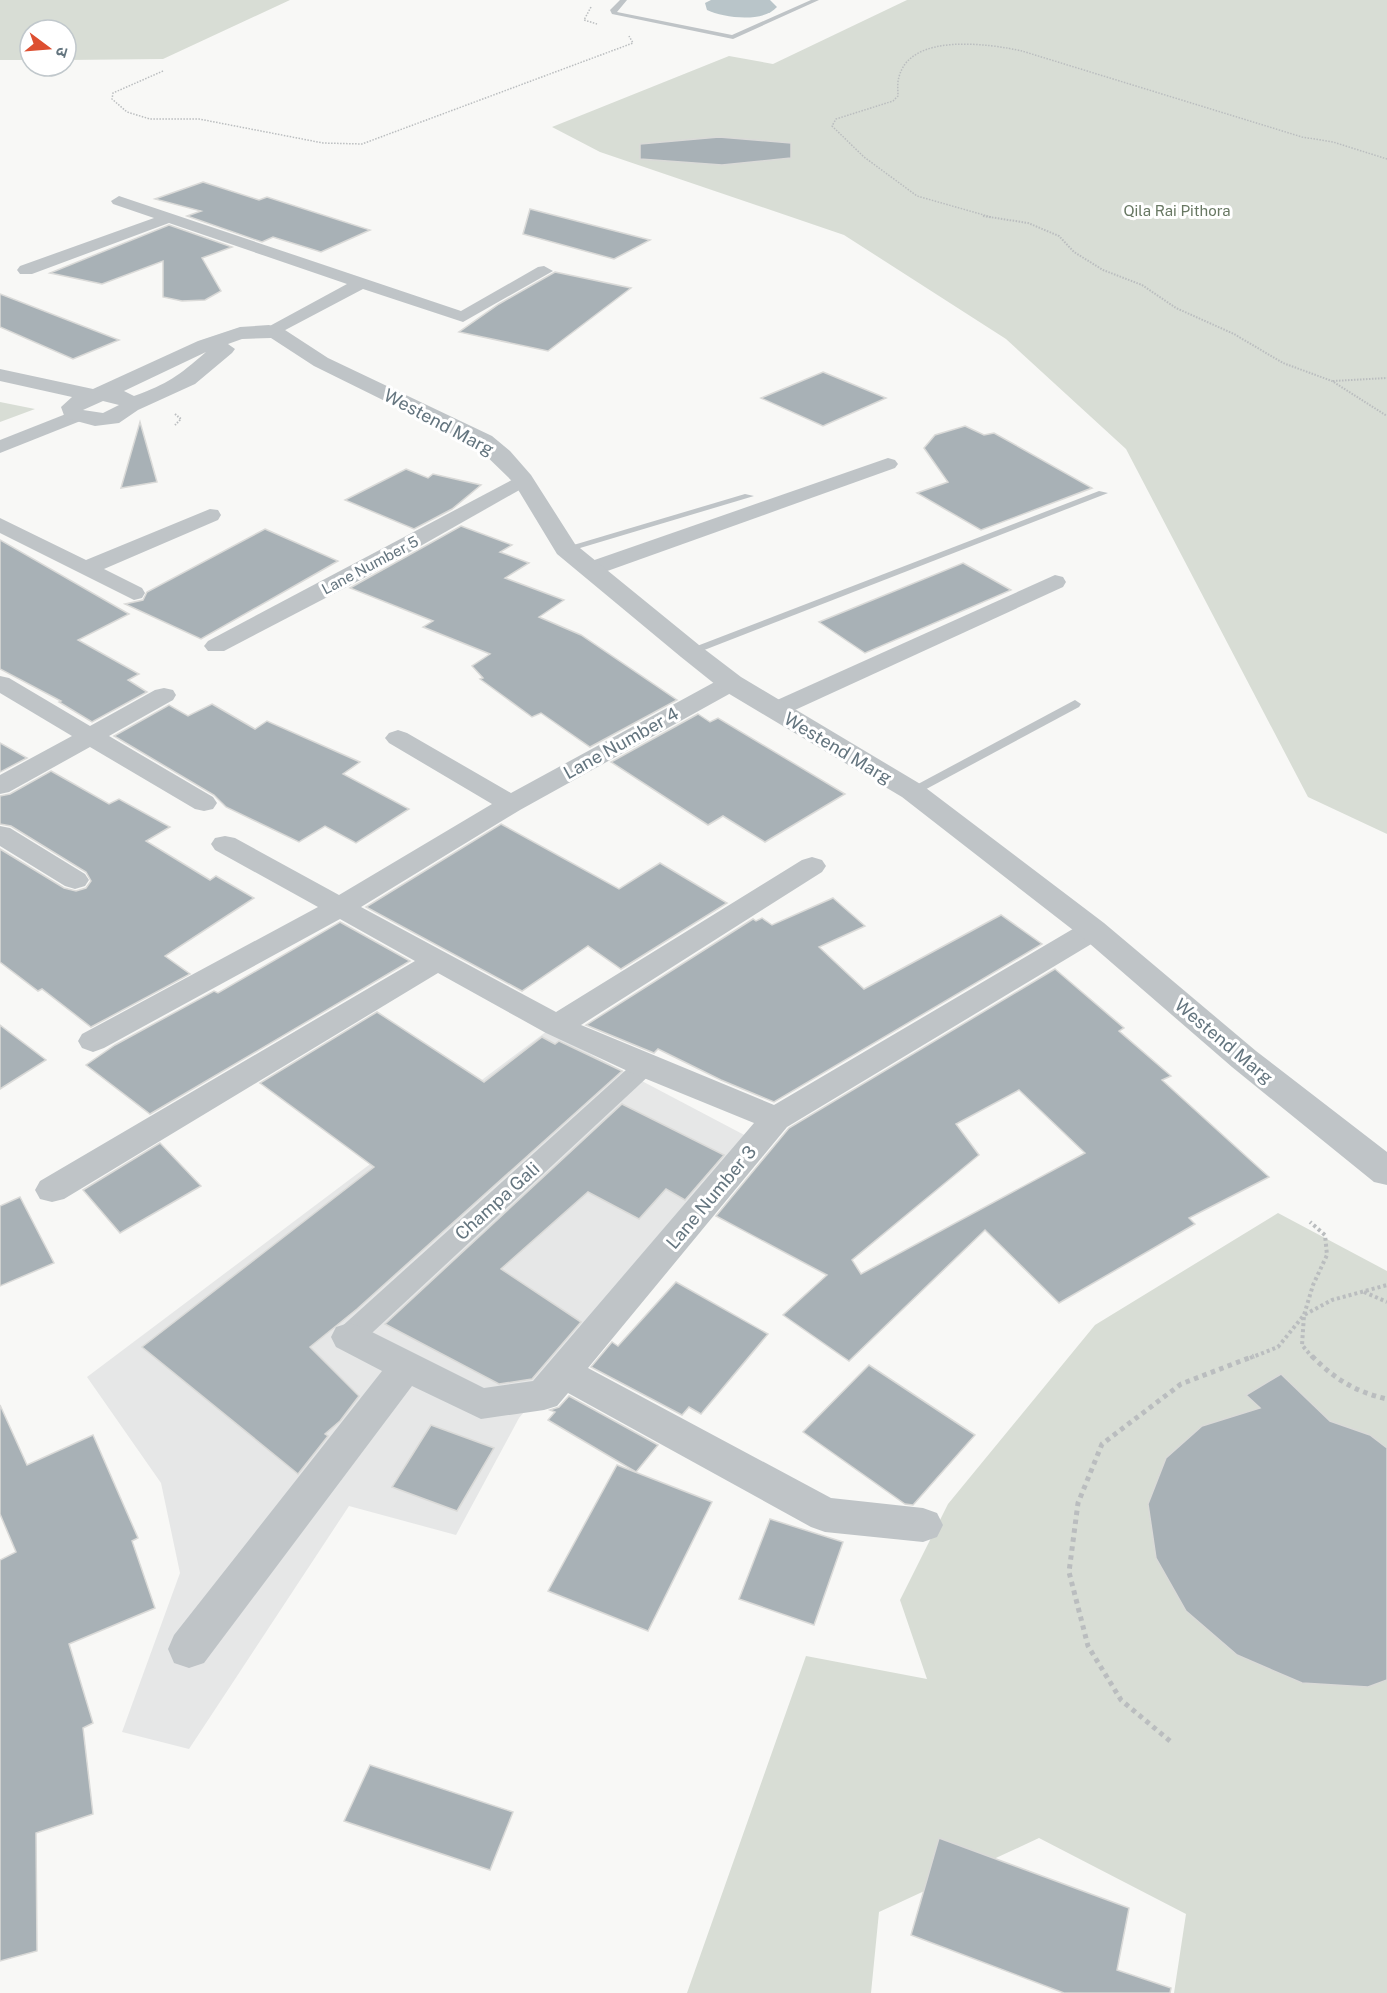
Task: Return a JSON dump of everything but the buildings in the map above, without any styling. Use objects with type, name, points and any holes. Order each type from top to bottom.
[{"type":"street","points":[[118,201],[463,317],[544,271]]},
{"type":"street","points":[[26,270],[169,218]]},
{"type":"street","points":[[280,336],[361,283]]},
{"type":"street","name":"Westend Marg","points":[[0,447],[74,413],[78,402],[206,345],[249,331],[280,336],[321,362],[484,441],[502,456],[523,480],[566,549],[690,651],[731,683],[912,791],[1093,930],[1244,1059],[1387,1172]]},
{"type":"street","name":"Westend Marg","points":[[74,413],[86,419],[107,418],[125,412],[130,405],[191,378],[208,359],[239,342],[280,336]]},
{"type":"street","points":[[0,375],[95,396],[117,395],[128,399],[130,405]]},
{"type":"street","points":[[0,395],[74,413]]},
{"type":"street","points":[[591,569],[899,457]]},
{"type":"street","name":"Lane Number 5","points":[[216,646],[356,573],[523,480]]},
{"type":"street","points":[[86,568],[210,515]]},
{"type":"street","points":[[0,524],[134,593]]},
{"type":"street","points":[[775,710],[1055,582]]},
{"type":"street","points":[[0,683],[204,803]]},
{"type":"street","name":"Lane Number 4","points":[[93,1041],[338,908],[511,804],[731,683]]},
{"type":"street","points":[[0,786],[164,695]]},
{"type":"street","points":[[398,738],[511,804]]},
{"type":"street","points":[[0,834],[75,879]]},
{"type":"street","points":[[225,844],[338,908],[557,1026],[645,1066],[776,1119]]},
{"type":"street","points":[[557,1026],[812,866]]},
{"type":"street","name":"Lane Number 3","points":[[349,1337],[481,1404],[544,1395],[776,1119],[1093,930]]},
{"type":"street","points":[[52,1190],[437,961]]},
{"type":"street","name":"Champa Gali","points":[[349,1337],[645,1066]]},
{"type":"street","points":[[189,1649],[406,1367]]},
{"type":"street","points":[[563,1372],[825,1515],[923,1525]]},
{"type":"lane","points":[[624,0],[613,10],[614,13],[733,37],[816,0]]},
{"type":"lane","points":[[690,651],[1103,493]]},
{"type":"lane","points":[[566,549],[749,496]]},
{"type":"lane","points":[[912,791],[1075,704]]},
{"type":"path","points":[[595,0],[584,20],[602,26]]},
{"type":"path","points":[[163,71],[113,93],[112,99],[127,112],[150,119],[199,119],[323,143],[362,144],[633,43],[630,36],[621,33]]},
{"type":"path","points":[[1387,159],[1333,142],[1302,137],[1059,64],[1034,52],[998,45],[943,46],[917,55],[900,72],[897,82],[898,96],[893,101],[833,123],[832,126],[864,157],[917,196],[984,216],[1028,223],[1059,236],[1074,252],[1103,270],[1142,285],[1176,308],[1234,334],[1283,363],[1332,381],[1387,416]]},
{"type":"path","points":[[1332,381],[1387,378]]},
{"type":"path","points":[[175,425],[181,418],[178,416]]},
{"type":"path","points":[[1310,1222],[1325,1235],[1327,1255],[1313,1284],[1304,1316],[1302,1345],[1325,1373],[1365,1395],[1387,1399]]},
{"type":"path","points":[[1170,1741],[1121,1700],[1088,1646],[1069,1572],[1078,1503],[1102,1444],[1181,1384],[1278,1347],[1304,1316],[1332,1300],[1387,1285]]},
{"type":"path","points":[[1363,1291],[1387,1302]]},
{"type":"shaded area","points":[[711,0],[770,0],[777,7],[763,15],[733,17],[707,10],[705,3]]},
{"type":"shaded area","points":[[547,1031],[750,1138],[519,1418],[456,1535],[349,1506],[189,1749],[122,1732],[180,1573],[161,1483],[87,1377]]},
{"type":"green space","points":[[0,0],[290,0],[163,59],[78,60],[78,18],[18,18],[18,60],[0,60]]},
{"type":"green space","name":"Qila Rai Pithora","points":[[907,0],[1387,0],[1387,834],[1308,797],[1126,449],[1006,339],[844,235],[600,152],[552,127],[729,56],[773,64]]},
{"type":"green space","points":[[0,402],[35,409],[0,422]]},
{"type":"green space","points":[[1278,1213],[1387,1271],[1387,1993],[1174,1993],[1186,1914],[1039,1838],[879,1912],[871,1993],[687,1993],[806,1656],[927,1679],[900,1600],[948,1504],[1095,1325]]}]
